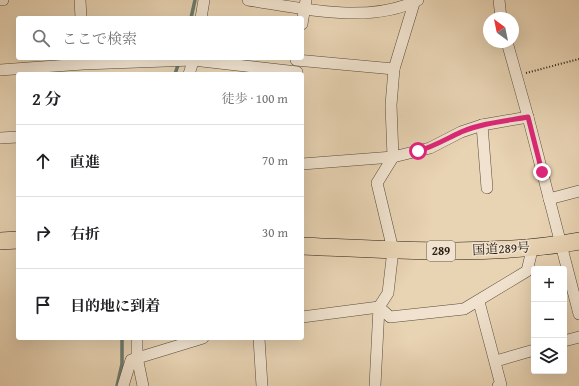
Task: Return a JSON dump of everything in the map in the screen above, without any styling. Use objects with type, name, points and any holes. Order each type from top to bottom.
[{"type":"highway","points":[[0,241],[16,240]]},
{"type":"highway","name":"国道289号","points":[[304,246],[447,251],[562,244],[579,241]]},
{"type":"street","points":[[80,0],[81,16]]},
{"type":"street","points":[[201,16],[204,0]]},
{"type":"street","points":[[248,0],[306,4],[363,14],[383,11],[416,1]]},
{"type":"street","points":[[499,0],[500,12]]},
{"type":"street","points":[[375,386],[379,307],[388,293],[393,250],[377,184],[393,157],[391,105],[394,69],[416,1]]},
{"type":"street","points":[[304,16],[306,4]]},
{"type":"street","points":[[508,48],[562,244],[579,314]]},
{"type":"street","points":[[0,70],[175,60]]},
{"type":"street","points":[[190,72],[193,60]]},
{"type":"street","points":[[200,60],[290,72]]},
{"type":"street","points":[[296,60],[297,72]]},
{"type":"street","points":[[304,60],[394,69]]},
{"type":"street","points":[[304,164],[393,157],[430,148],[461,132],[482,125],[528,117]]},
{"type":"street","points":[[482,125],[487,188]]},
{"type":"street","points":[[0,138],[16,137]]},
{"type":"street","points":[[550,199],[579,191]]},
{"type":"street","points":[[304,317],[379,307],[390,317],[464,309],[479,302],[527,271],[533,246]]},
{"type":"street","points":[[479,302],[496,361],[501,385],[498,386]]},
{"type":"street","points":[[567,340],[579,337]]},
{"type":"street","points":[[138,340],[138,357],[143,386]]},
{"type":"street","points":[[123,386],[131,360],[196,340]]},
{"type":"street","points":[[259,340],[262,386]]},
{"type":"street","points":[[496,361],[531,351]]},
{"type":"path","points":[[515,76],[579,59]]},
{"type":"waterway","points":[[191,16],[195,0]]},
{"type":"waterway","points":[[176,72],[179,62]]},
{"type":"waterway","points":[[117,386],[122,364],[122,340]]},
{"type":"route","points":[[418,151],[430,148],[461,132],[482,125],[528,117],[542,172]]}]
